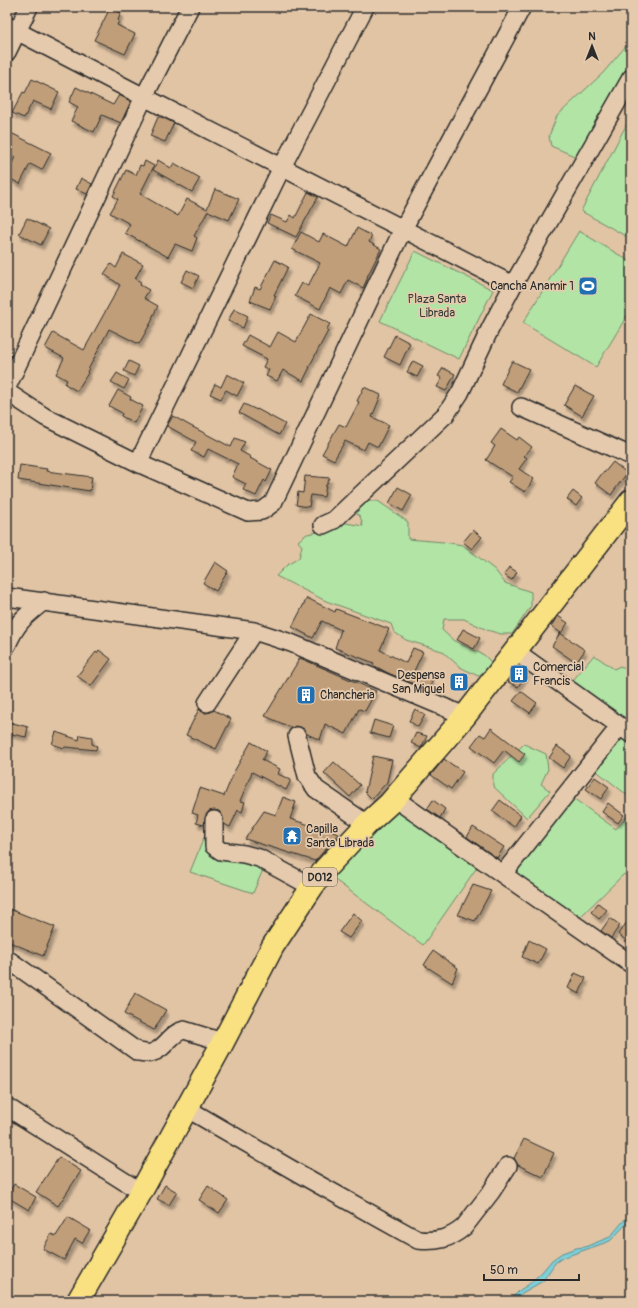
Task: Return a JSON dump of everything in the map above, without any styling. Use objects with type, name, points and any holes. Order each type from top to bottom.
[{"type":"main road","name":"D012","points":[[78,1301],[141,1192],[223,1042],[273,946],[312,887],[325,869],[367,824],[394,798],[464,716],[631,500]]},
{"type":"street","points":[[7,52],[12,29],[29,7]]},
{"type":"street","points":[[7,387],[144,97],[190,7]]},
{"type":"street","points":[[138,463],[282,167],[365,7]]},
{"type":"street","points":[[7,392],[45,417],[138,463],[248,512],[262,511],[273,503],[403,229],[522,7]]},
{"type":"street","points":[[12,29],[514,285]]},
{"type":"street","points":[[323,525],[334,520],[446,414],[460,393],[490,329],[514,285],[631,78]]},
{"type":"street","points":[[521,407],[631,456]]},
{"type":"street","points":[[7,597],[254,631],[291,643],[464,716]]},
{"type":"street","points":[[7,645],[12,633],[21,619],[44,601]]},
{"type":"street","points":[[207,704],[254,631]]},
{"type":"street","points":[[503,874],[625,730],[515,651]]},
{"type":"street","points":[[297,736],[308,776],[316,789],[367,824]]},
{"type":"street","points":[[394,798],[631,964]]},
{"type":"street","points":[[214,820],[214,846],[221,851],[244,854],[259,858],[312,887]]},
{"type":"street","points":[[10,961],[138,1052],[150,1053],[159,1049],[173,1035],[184,1030],[223,1042]]},
{"type":"street","points":[[7,1107],[141,1192]]},
{"type":"street","points":[[186,1108],[298,1174],[418,1240],[438,1240],[452,1236],[458,1232],[464,1227],[491,1192],[508,1166]]},
{"type":"green space","points":[[631,40],[631,66],[624,77],[614,107],[592,128],[579,158],[551,146],[549,136],[557,116],[603,73]]},
{"type":"green space","points":[[631,116],[631,239],[581,211]]},
{"type":"green space","name":"Cancha Anamir 1","points":[[579,231],[631,262],[631,309],[596,367],[523,323]]},
{"type":"green space","name":"Plaza Santa Librada","points":[[415,251],[493,290],[459,359],[380,321]]},
{"type":"green space","points":[[363,501],[378,501],[408,522],[408,539],[463,545],[495,570],[505,583],[531,592],[531,606],[512,634],[501,634],[487,630],[464,619],[444,619],[442,630],[454,641],[484,655],[493,664],[478,676],[460,667],[442,651],[406,640],[394,632],[391,624],[326,601],[276,576],[287,565],[299,558],[302,546],[298,541],[307,534],[336,529],[340,522],[363,526],[360,516],[354,512]]},
{"type":"green space","points":[[594,655],[614,669],[620,666],[631,673],[631,726],[569,685]]},
{"type":"green space","points":[[623,731],[631,738],[631,798],[594,769]]},
{"type":"green space","points":[[524,744],[546,754],[548,769],[541,784],[550,791],[527,818],[493,786],[493,774]]},
{"type":"green space","points":[[573,798],[616,829],[631,812],[631,880],[624,874],[576,921],[508,873]]},
{"type":"green space","points":[[396,805],[480,863],[423,945],[331,877]]},
{"type":"green space","points":[[205,835],[268,858],[253,893],[190,872]]},
{"type":"water","points":[[631,1212],[631,1219],[610,1241],[562,1258],[555,1263],[543,1281],[522,1293],[515,1301],[509,1301],[542,1272],[552,1260],[562,1253],[576,1248],[585,1247],[610,1237]]},
{"type":"building","points":[[110,8],[121,13],[117,25],[135,34],[125,54],[94,40]]},
{"type":"building","points":[[32,79],[59,92],[51,109],[33,101],[24,118],[12,113]]},
{"type":"building","points":[[76,87],[113,105],[119,95],[131,101],[121,123],[102,115],[94,132],[71,121],[78,107],[69,102]]},
{"type":"building","points":[[158,117],[162,117],[174,123],[165,142],[150,136]]},
{"type":"building","points":[[7,131],[51,153],[42,170],[30,164],[20,184],[7,177],[15,157],[7,153]]},
{"type":"building","points":[[158,160],[171,168],[174,163],[200,178],[192,192],[153,170]]},
{"type":"building","points":[[145,161],[154,166],[140,194],[178,216],[187,199],[207,209],[215,189],[239,199],[229,220],[208,211],[194,236],[197,238],[192,251],[175,244],[168,257],[125,233],[130,224],[110,213],[118,199],[113,196],[126,170],[136,175],[140,165],[143,166]]},
{"type":"building","points":[[81,178],[92,184],[87,194],[76,189]]},
{"type":"building","points":[[308,192],[318,197],[296,237],[267,223],[271,215],[287,222],[291,215],[295,218]]},
{"type":"building","points":[[27,218],[49,229],[41,245],[19,234]]},
{"type":"building","points":[[357,228],[372,236],[369,242],[381,249],[363,288],[348,280],[341,294],[330,288],[320,309],[295,296],[302,283],[308,286],[320,263],[292,249],[301,232],[319,242],[323,234],[348,247]]},
{"type":"building","points":[[123,254],[143,264],[135,279],[141,282],[140,285],[149,290],[144,298],[158,306],[152,318],[153,319],[139,344],[109,329],[87,372],[88,373],[77,391],[65,384],[67,380],[56,374],[64,358],[45,348],[53,333],[84,350],[120,285],[104,274],[111,264],[116,268]]},
{"type":"building","points":[[275,260],[288,267],[274,295],[276,296],[270,309],[250,301],[255,287],[260,289]]},
{"type":"building","points":[[187,270],[199,276],[193,288],[181,282]]},
{"type":"building","points":[[234,309],[248,316],[243,328],[228,321]]},
{"type":"building","points":[[311,314],[330,324],[303,381],[283,370],[277,381],[266,376],[269,370],[263,367],[267,359],[242,346],[248,335],[270,347],[278,332],[296,342]]},
{"type":"building","points":[[395,335],[410,343],[400,365],[384,357]]},
{"type":"building","points":[[129,361],[139,366],[134,376],[124,371]]},
{"type":"building","points":[[413,361],[423,366],[417,377],[407,372]]},
{"type":"building","points":[[512,361],[529,369],[517,392],[501,384]]},
{"type":"building","points":[[443,368],[455,374],[446,391],[437,387],[442,378],[438,376]]},
{"type":"building","points":[[117,373],[129,380],[124,389],[111,382]]},
{"type":"building","points":[[227,374],[244,383],[237,396],[226,390],[221,399],[210,394],[215,384],[221,387]]},
{"type":"building","points":[[575,386],[594,396],[582,416],[564,405]]},
{"type":"building","points":[[364,387],[381,395],[372,417],[389,425],[378,447],[368,442],[364,450],[345,441],[334,460],[322,454],[339,424],[346,427],[359,402],[357,401]]},
{"type":"building","points":[[118,390],[143,406],[134,423],[121,416],[122,413],[109,406]]},
{"type":"building","points":[[244,404],[257,409],[285,424],[279,435],[239,413]]},
{"type":"building","points":[[173,416],[231,447],[235,438],[245,442],[240,451],[272,470],[266,482],[264,480],[256,496],[243,490],[246,484],[232,477],[238,464],[208,449],[204,457],[191,451],[196,442],[167,426]]},
{"type":"building","points":[[501,429],[517,440],[519,437],[532,447],[524,456],[527,458],[519,469],[534,479],[525,492],[509,482],[513,477],[486,460],[495,446],[491,443]]},
{"type":"building","points":[[613,462],[627,473],[611,495],[595,483]]},
{"type":"building","points":[[20,465],[47,469],[46,471],[92,477],[90,491],[18,480]]},
{"type":"building","points":[[305,476],[330,478],[326,485],[324,497],[311,495],[309,507],[296,505],[298,492],[303,493]]},
{"type":"building","points":[[398,487],[412,495],[403,511],[389,503]]},
{"type":"building","points":[[573,491],[582,498],[576,506],[567,499]]},
{"type":"building","points":[[473,530],[482,537],[472,549],[463,542]]},
{"type":"building","points":[[215,562],[228,571],[216,591],[203,583]]},
{"type":"building","points":[[509,567],[517,572],[512,580],[504,575]]},
{"type":"building","points":[[307,598],[335,612],[336,609],[389,629],[380,650],[406,663],[413,648],[423,652],[414,671],[433,680],[428,690],[388,673],[373,665],[374,663],[335,648],[341,630],[322,621],[313,638],[292,627]]},
{"type":"building","points":[[558,616],[568,623],[561,633],[551,626]]},
{"type":"building","points":[[463,629],[480,638],[474,649],[457,640]]},
{"type":"building","points":[[560,633],[585,650],[576,663],[552,646]]},
{"type":"building","points":[[99,650],[111,659],[91,686],[77,676]]},
{"type":"building","name":"Chancheria","points":[[300,658],[376,691],[365,711],[359,709],[346,734],[325,724],[320,740],[307,734],[304,729],[300,727],[295,726],[292,728],[265,716]]},
{"type":"building","name":"Comercial Francis","points":[[519,666],[527,672],[518,687],[508,682]]},
{"type":"building","points":[[521,691],[537,703],[530,713],[513,701]]},
{"type":"building","points":[[199,709],[206,713],[214,710],[231,719],[216,749],[186,735]]},
{"type":"building","points":[[415,709],[425,715],[418,727],[409,721]]},
{"type":"building","points":[[374,720],[393,726],[389,738],[370,733]]},
{"type":"building","points":[[9,722],[28,727],[26,737],[7,733]]},
{"type":"building","points":[[491,728],[525,754],[519,762],[504,750],[494,763],[471,746],[480,734],[485,737]]},
{"type":"building","points":[[56,732],[79,740],[80,735],[92,737],[92,744],[97,746],[96,750],[64,748],[52,744]]},
{"type":"building","points":[[416,733],[427,736],[421,748],[411,743]]},
{"type":"building","points":[[251,742],[267,751],[262,760],[280,769],[278,774],[291,780],[286,790],[252,772],[240,801],[245,802],[242,812],[238,810],[230,827],[224,824],[222,815],[219,811],[214,810],[209,811],[206,815],[204,825],[196,823],[198,815],[192,813],[200,788],[224,796],[235,770]]},
{"type":"building","points":[[557,746],[571,756],[563,768],[549,758]]},
{"type":"building","points":[[373,756],[392,760],[387,782],[372,799],[365,792]]},
{"type":"building","points":[[444,759],[463,772],[451,789],[431,775]]},
{"type":"building","points":[[334,762],[360,785],[350,797],[324,773]]},
{"type":"building","points":[[595,777],[609,787],[601,799],[586,789]]},
{"type":"building","name":"Capilla Santa Librada","points":[[283,797],[296,802],[290,819],[339,834],[315,861],[245,839],[264,811],[276,815]]},
{"type":"building","points":[[433,800],[445,809],[440,818],[427,809]]},
{"type":"building","points":[[500,800],[521,816],[514,827],[492,811]]},
{"type":"building","points":[[608,803],[624,815],[618,823],[602,812]]},
{"type":"building","points":[[473,827],[504,847],[497,858],[467,837]]},
{"type":"building","points":[[473,885],[491,891],[475,921],[458,915]]},
{"type":"building","points":[[598,903],[607,910],[599,919],[591,912]]},
{"type":"building","points":[[7,908],[55,927],[43,956],[7,941]]},
{"type":"building","points":[[353,913],[362,921],[349,938],[339,932]]},
{"type":"building","points":[[631,917],[631,944],[618,934]]},
{"type":"building","points":[[610,918],[620,925],[611,938],[601,931]]},
{"type":"building","points":[[529,940],[546,949],[538,964],[522,957]]},
{"type":"building","points":[[433,951],[458,968],[452,983],[424,965]]},
{"type":"building","points":[[575,973],[586,978],[579,994],[568,988]]},
{"type":"building","points":[[135,993],[166,1010],[154,1030],[124,1014]]},
{"type":"building","points":[[524,1139],[554,1153],[543,1177],[518,1165],[514,1158]]},
{"type":"building","points":[[59,1157],[81,1171],[58,1206],[36,1192]]},
{"type":"building","points":[[14,1184],[36,1197],[29,1210],[7,1197]]},
{"type":"building","points":[[165,1185],[177,1192],[169,1205],[157,1199]]},
{"type":"building","points":[[208,1186],[228,1200],[219,1213],[199,1200]]},
{"type":"building","points":[[68,1217],[90,1230],[82,1243],[75,1239],[64,1260],[43,1249],[51,1234],[56,1236]]},
{"type":"place","name":"Cancha Anamir 1","points":[[588,286]]},
{"type":"place","name":"Comercial Francis","points":[[519,674]]},
{"type":"place","name":"Despensa San Miguel","points":[[459,682]]},
{"type":"place","name":"Chancheria","points":[[306,695]]},
{"type":"place","name":"Capilla Santa Librada","points":[[292,836]]}]
